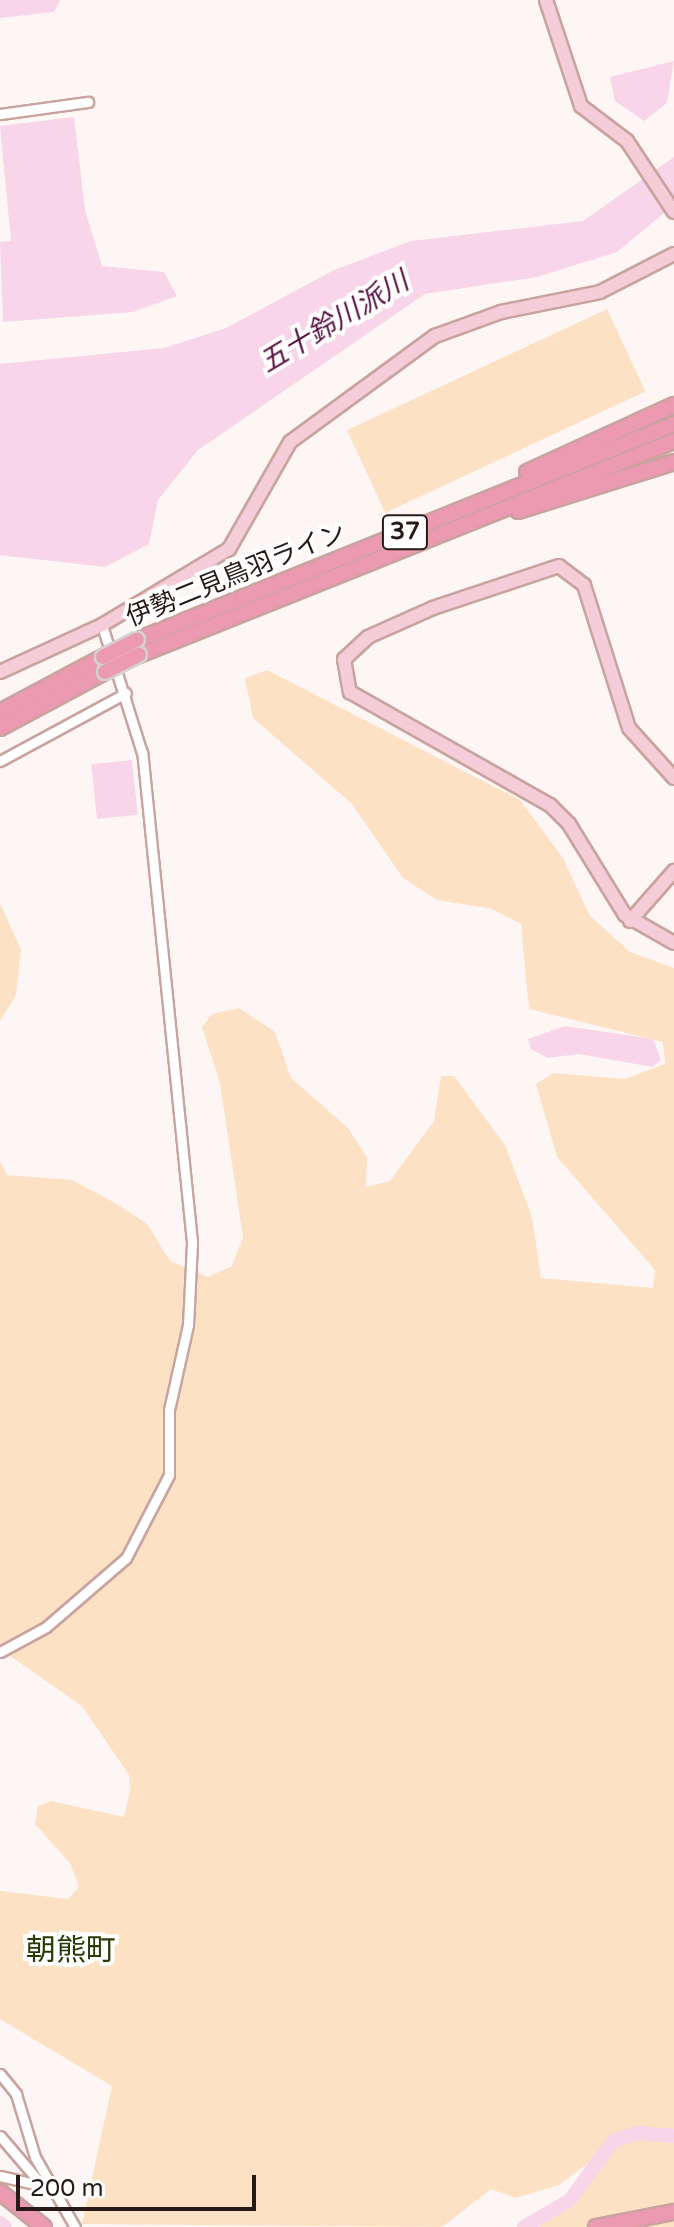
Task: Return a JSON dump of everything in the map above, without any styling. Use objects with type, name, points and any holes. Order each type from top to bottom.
[{"type":"main road","points":[[416,528],[674,405]]},
{"type":"main road","name":"伊勢二見鳥羽ライン","points":[[0,712],[138,648],[416,528],[674,424]]},
{"type":"main road","name":"伊勢二見鳥羽ライン","points":[[138,648],[674,441]]},
{"type":"main road","points":[[475,519],[674,462]]},
{"type":"main road","name":"伊勢二見鳥羽ライン","points":[[0,728],[104,664]]},
{"type":"main road","points":[[0,2192],[44,2227]]},
{"type":"main road","points":[[596,2227],[631,2223],[674,2212]]},
{"type":"street","points":[[546,0],[581,106],[643,162],[674,212]]},
{"type":"street","points":[[0,114],[88,102]]},
{"type":"street","points":[[0,672],[102,625],[229,549],[290,442],[435,336],[501,312],[567,302],[674,254]]},
{"type":"street","points":[[562,286],[567,302]]},
{"type":"street","points":[[674,778],[629,728],[584,585],[559,566],[420,614],[368,637],[344,659],[350,692],[550,805],[630,921],[674,943]]},
{"type":"street","points":[[0,1652],[46,1627],[126,1558],[171,1467],[169,1410],[188,1325],[192,1242],[142,753],[126,693],[102,625]]},
{"type":"street","points":[[0,761],[126,693]]},
{"type":"street","points":[[630,921],[674,871]]},
{"type":"street","points":[[0,2074],[16,2094],[35,2157],[75,2227]]},
{"type":"street","points":[[0,2136],[42,2185]]},
{"type":"street","points":[[0,2176],[55,2188]]},
{"type":"shaded area","points":[[607,309],[645,391],[385,513],[347,430]]},
{"type":"shaded area","points":[[267,670],[520,800],[563,858],[590,916],[630,952],[674,968],[674,2227],[539,2227],[592,2182],[605,2157],[599,2155],[559,2185],[516,2198],[491,2189],[442,2227],[82,2224],[112,2086],[0,2019],[0,1891],[68,1899],[79,1887],[70,1863],[35,1824],[38,1806],[51,1801],[124,1817],[130,1791],[129,1775],[82,1706],[0,1649],[0,1161],[7,1175],[72,1180],[117,1204],[147,1224],[170,1261],[208,1277],[232,1266],[243,1237],[220,1083],[202,1027],[212,1014],[239,1008],[275,1032],[291,1078],[348,1128],[367,1157],[366,1187],[390,1181],[434,1121],[441,1076],[454,1076],[505,1145],[532,1217],[541,1278],[653,1288],[655,1270],[557,1157],[536,1084],[553,1073],[625,1079],[665,1064],[663,1042],[529,1009],[521,924],[492,909],[437,900],[403,878],[352,804],[253,718],[245,678]]},
{"type":"shaded area","points":[[0,903],[21,950],[16,995],[0,1021]]},
{"type":"water","points":[[0,0],[60,0],[54,12],[0,18]]},
{"type":"water","points":[[674,61],[667,103],[644,121],[615,101],[610,77]]},
{"type":"water","points":[[74,117],[85,210],[102,266],[164,272],[177,296],[133,312],[3,322],[0,242],[11,241],[0,126]]},
{"type":"water","name":"五十鈴川派川","points":[[674,157],[674,205],[617,252],[537,277],[425,294],[198,450],[158,500],[149,544],[105,567],[0,555],[0,364],[164,348],[226,328],[334,270],[411,241],[583,221]]},
{"type":"water","points":[[132,760],[138,815],[97,819],[91,764]]},
{"type":"water","points":[[565,1026],[653,1039],[661,1060],[653,1067],[579,1054],[548,1058],[531,1049],[528,1039]]},
{"type":"waterway","points":[[524,2227],[570,2200],[613,2141],[638,2133],[674,2136]]},
{"type":"waterway","points":[[0,2223],[5,2227]]},
{"type":"district","name":"朝熊町","points":[[71,1951]]}]
